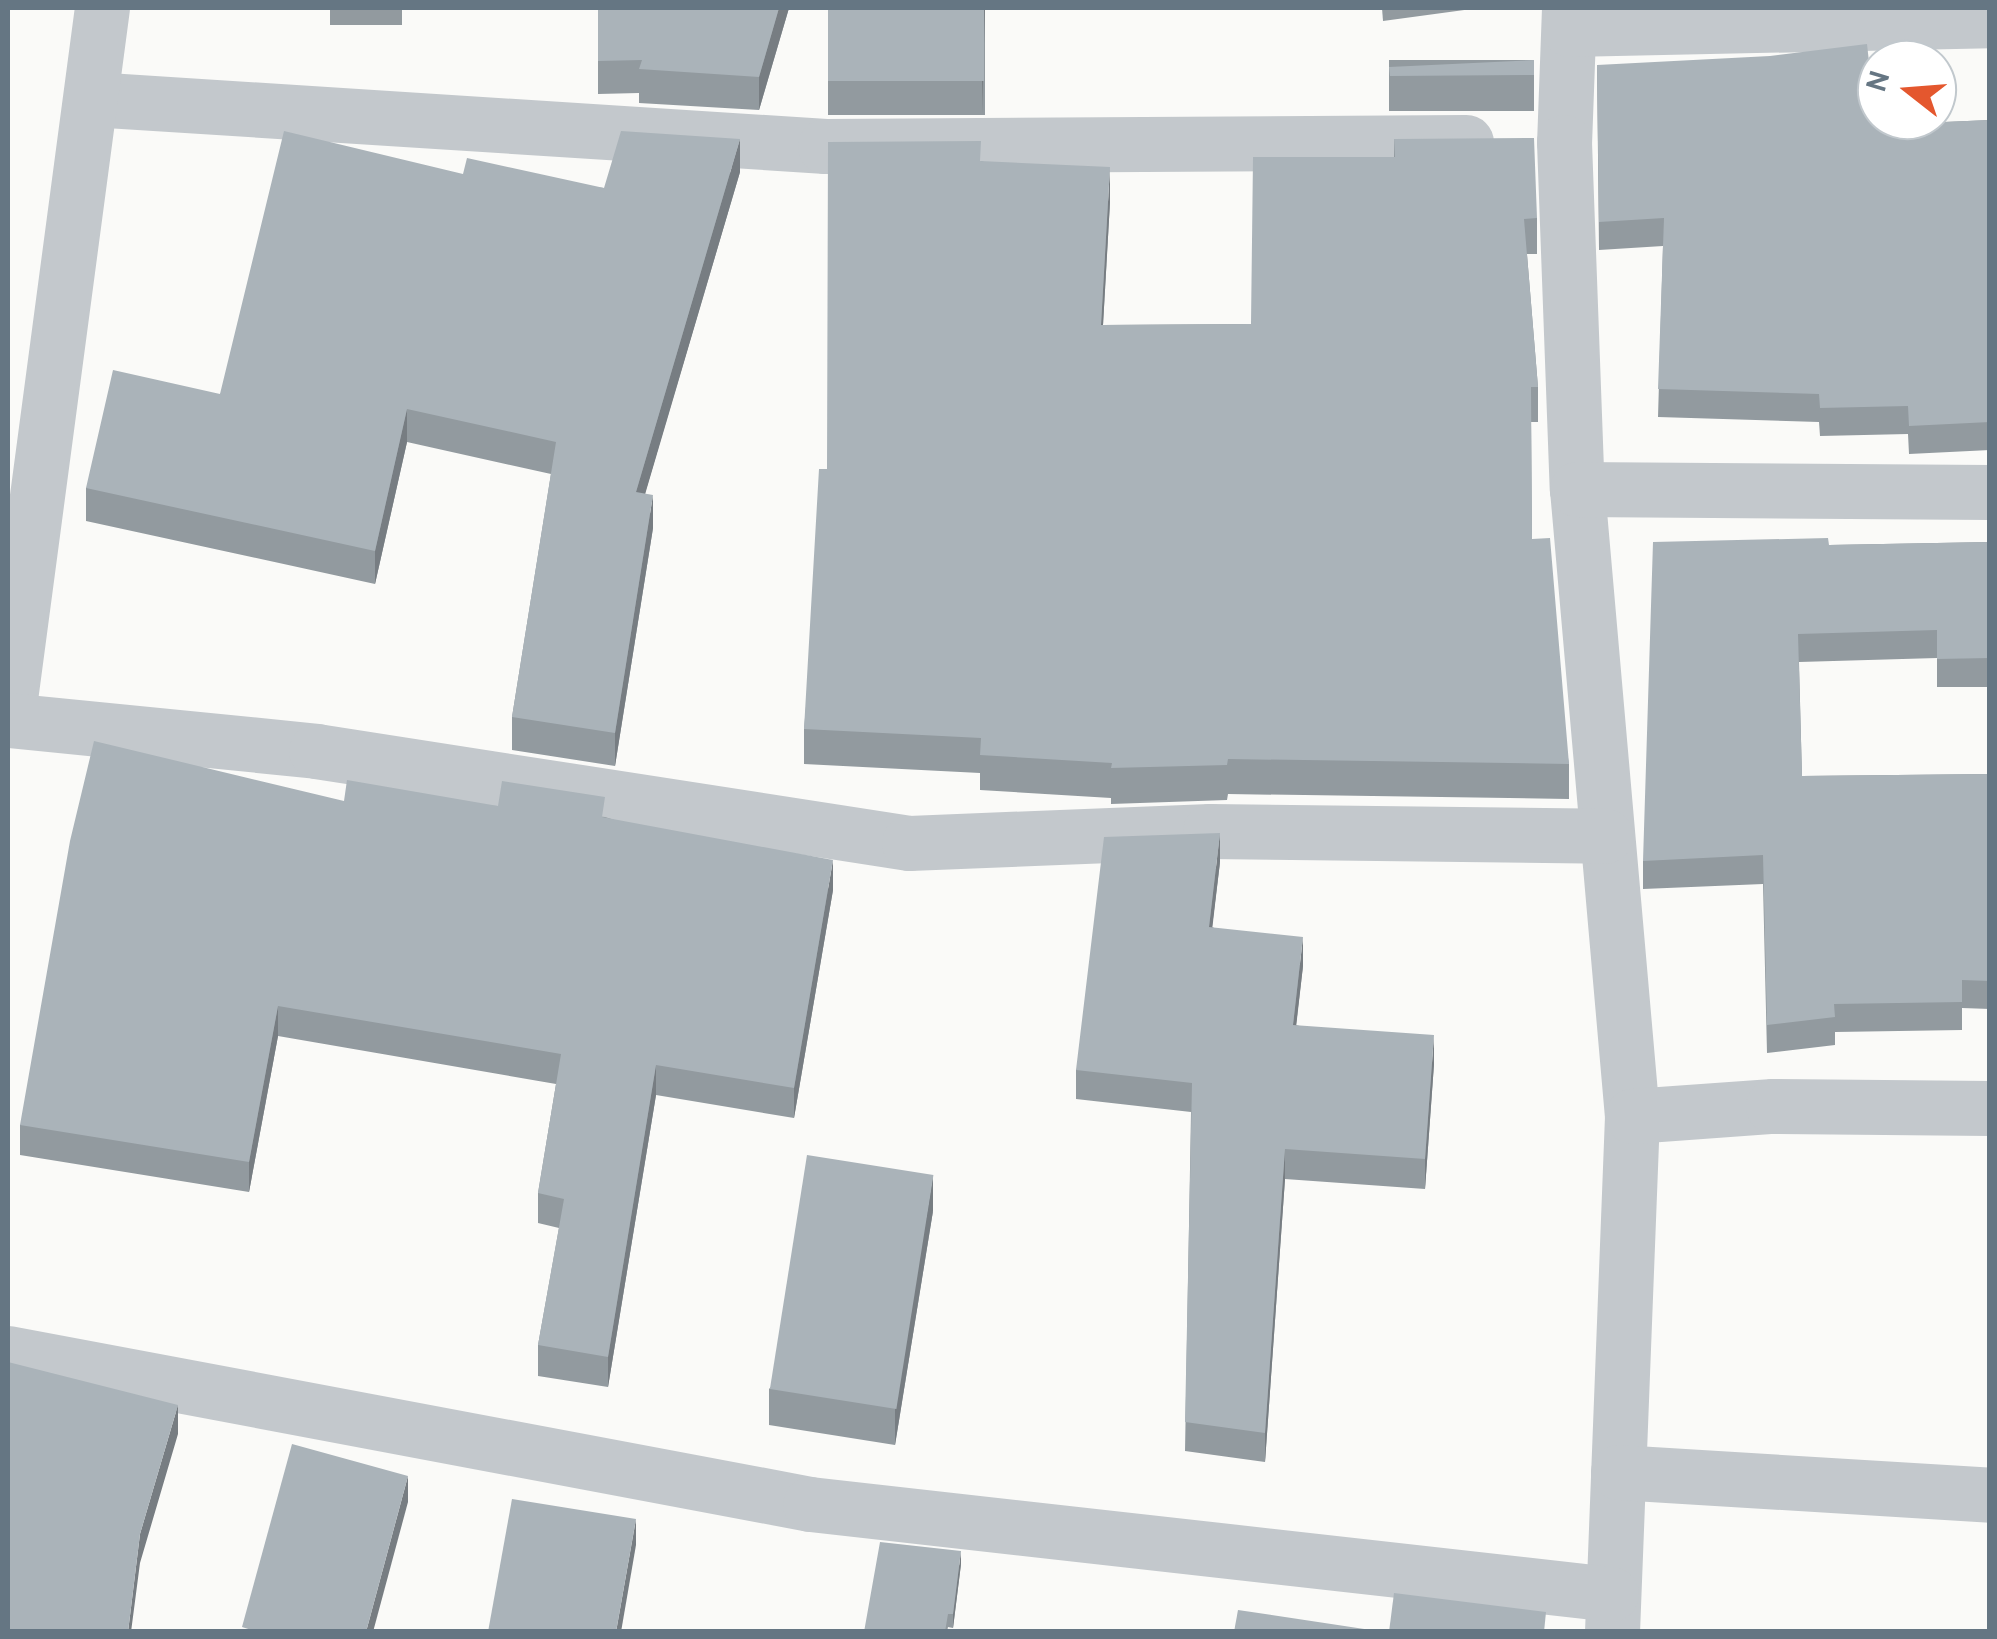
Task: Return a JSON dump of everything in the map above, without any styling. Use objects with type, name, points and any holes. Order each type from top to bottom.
[{"type":"street","points":[[102,8],[8,717],[316,751],[909,844],[1210,830],[1605,836]]},
{"type":"street","points":[[8,1352],[810,1504],[1611,1613],[1632,1116],[1577,489],[1564,142],[1569,18],[1990,20]]},
{"type":"street","points":[[91,99],[825,146],[1564,142]]},
{"type":"street","points":[[1577,489],[1990,492]]},
{"type":"street","points":[[1632,1116],[1773,1106],[1990,1108]]},
{"type":"street","points":[[1618,1472],[1990,1495]]},
{"type":"building","points":[[598,8],[779,8],[759,77],[639,69],[642,60],[598,61]]},
{"type":"building","points":[[828,8],[984,8],[984,81],[828,81]]},
{"type":"building","points":[[1857,45],[1857,140],[1957,140],[1957,121],[1990,120],[1990,422],[1909,426],[1908,406],[1820,408],[1819,394],[1658,389],[1664,218],[1599,222],[1597,65],[1770,56]]},
{"type":"building","points":[[1534,60],[1534,75],[1390,76],[1389,67]]},
{"type":"building","points":[[284,131],[463,174],[467,158],[604,188],[621,131],[740,139],[636,492],[653,495],[615,733],[512,717],[556,442],[407,409],[375,551],[86,488],[113,370],[220,394]]},
{"type":"building","points":[[1534,138],[1537,218],[1524,219],[1538,387],[1531,387],[1532,539],[1550,538],[1569,764],[1228,759],[1227,765],[1111,768],[1112,763],[980,755],[981,738],[804,729],[819,469],[827,469],[828,142],[981,141],[980,161],[1110,167],[1101,325],[1251,324],[1253,157],[1395,157],[1394,139]]},
{"type":"building","points":[[1828,538],[1829,545],[1990,542],[1990,658],[1937,659],[1937,630],[1798,634],[1802,776],[1990,774],[1990,981],[1962,980],[1962,1002],[1834,1004],[1835,1017],[1767,1025],[1763,855],[1643,861],[1653,542]]},
{"type":"building","points":[[94,741],[344,801],[347,780],[498,806],[502,781],[605,797],[602,817],[833,860],[794,1088],[656,1065],[608,1357],[538,1345],[564,1199],[538,1193],[561,1054],[278,1006],[249,1162],[20,1125],[70,841]]},
{"type":"building","points":[[1220,833],[1209,927],[1303,937],[1293,1025],[1434,1035],[1425,1159],[1285,1149],[1265,1433],[1185,1422],[1192,1083],[1076,1070],[1104,837]]},
{"type":"building","points":[[807,1155],[933,1175],[896,1409],[770,1389]]},
{"type":"building","points":[[8,1362],[178,1405],[140,1534],[128,1632],[8,1632]]},
{"type":"building","points":[[292,1444],[408,1476],[366,1632],[258,1632],[242,1627]]},
{"type":"building","points":[[512,1499],[636,1519],[616,1632],[488,1632]]},
{"type":"building","points":[[880,1542],[961,1551],[953,1614],[948,1614],[945,1632],[864,1632]]},
{"type":"building","points":[[1394,1593],[1546,1612],[1544,1632],[1389,1632]]},
{"type":"building","points":[[1238,1610],[1384,1632],[1234,1632]]}]
